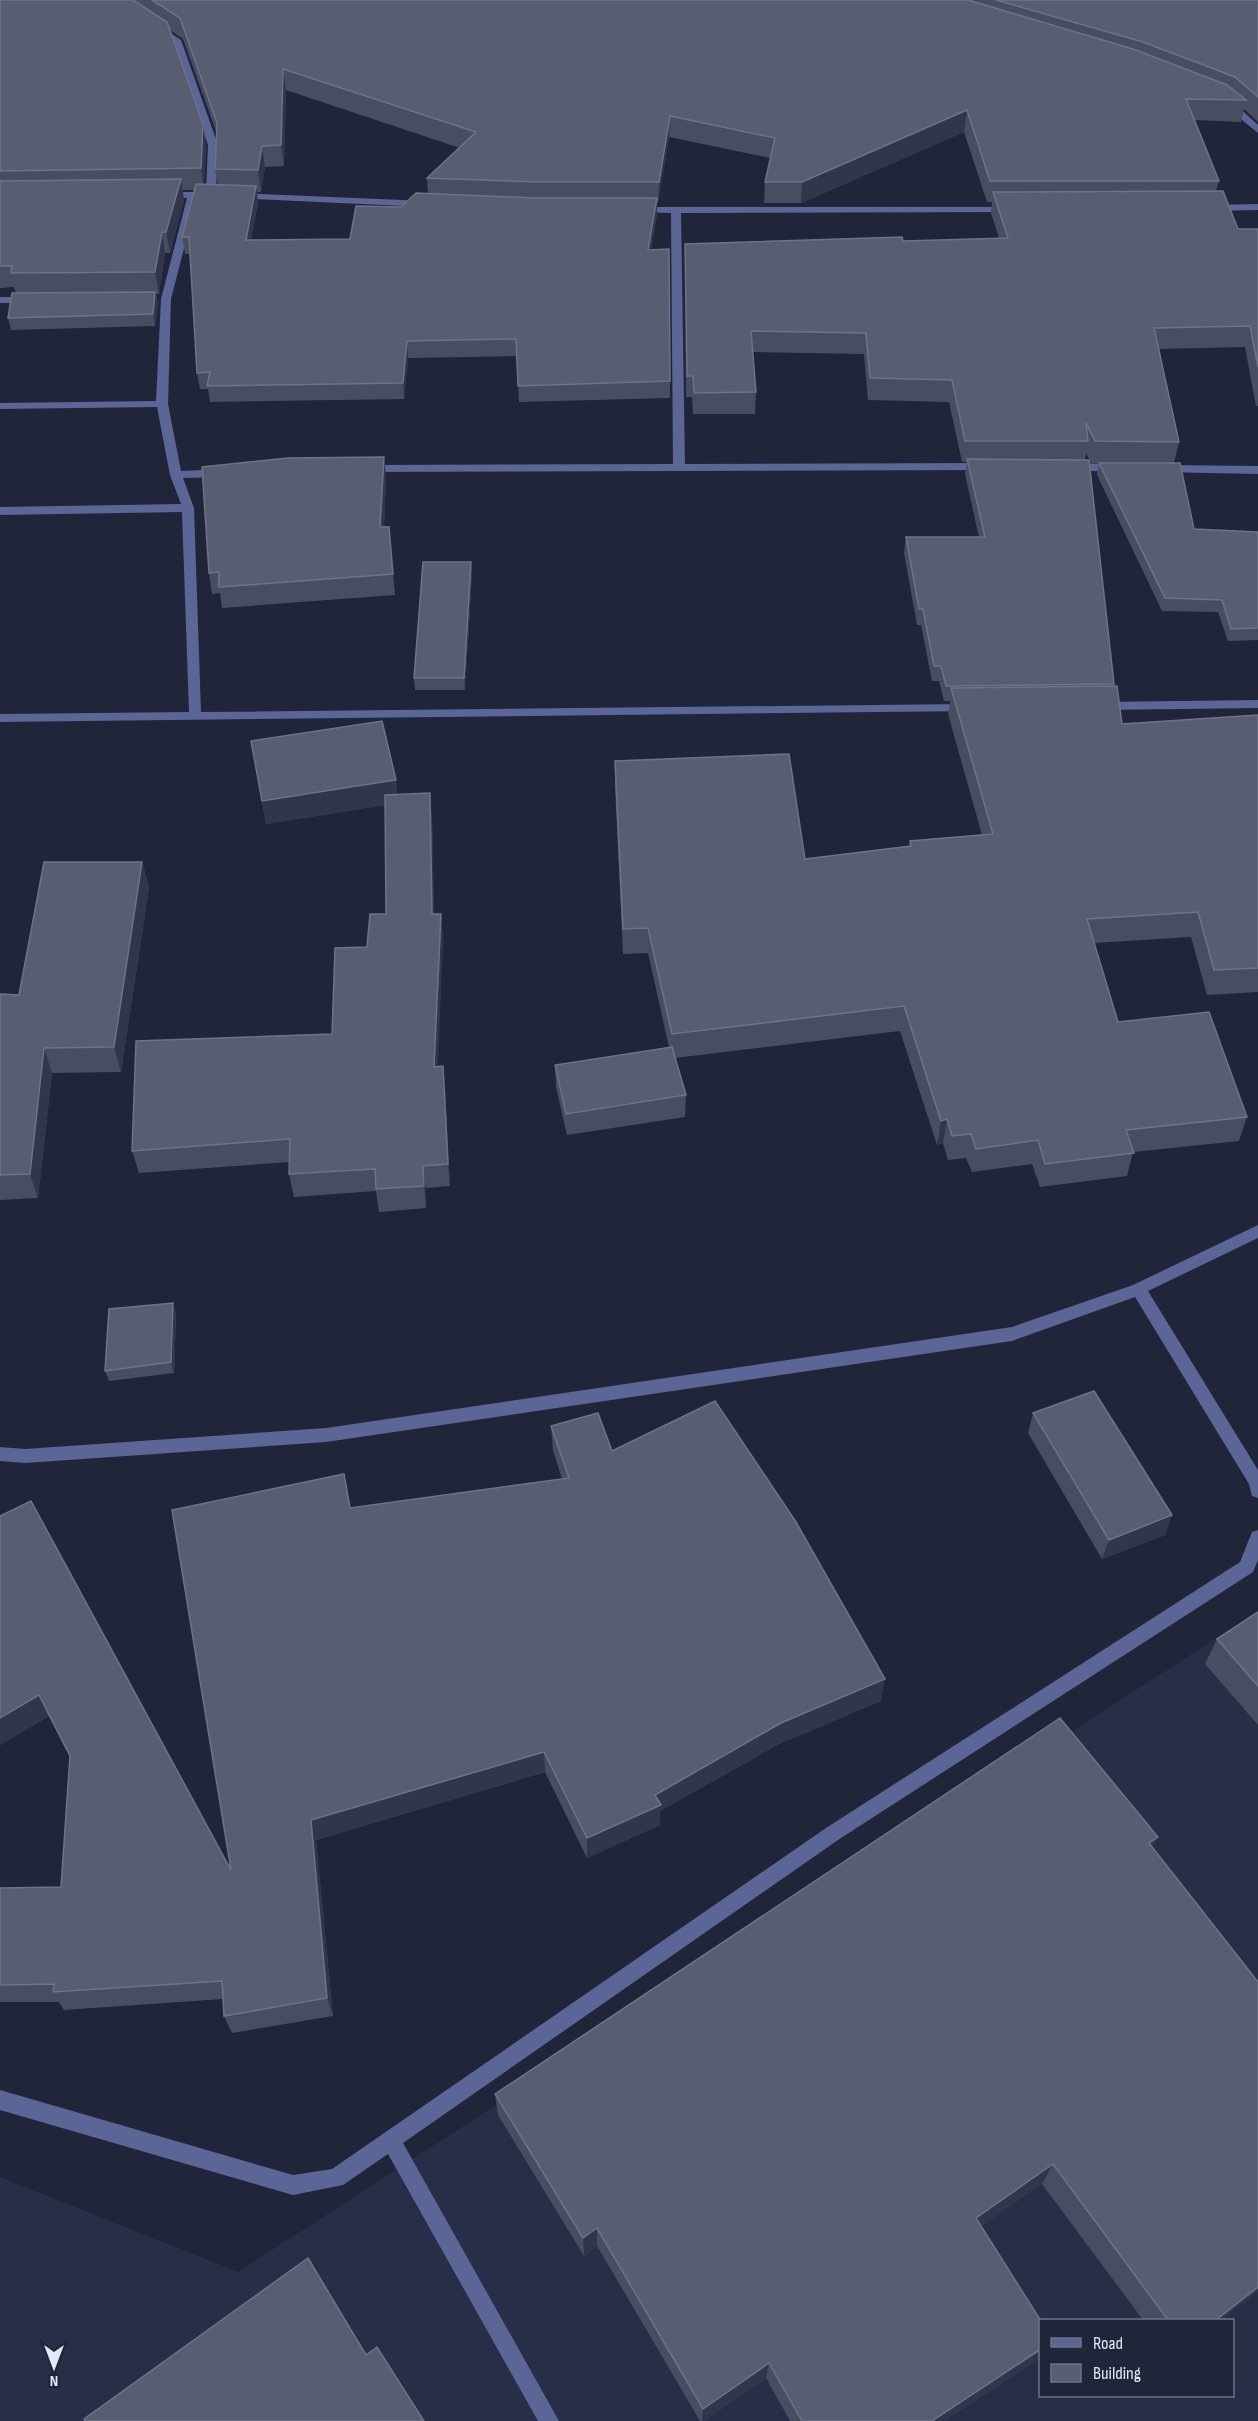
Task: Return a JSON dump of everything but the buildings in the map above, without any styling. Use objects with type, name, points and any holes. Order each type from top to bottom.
[{"type":"street","points":[[149,23],[176,40],[213,145],[211,195]]},
{"type":"street","points":[[1217,98],[1227,102],[1258,130]]},
{"type":"street","points":[[147,195],[211,195],[433,205]]},
{"type":"street","points":[[193,195],[160,299],[162,404],[176,475],[188,508],[195,716]]},
{"type":"street","points":[[1201,208],[1258,207]]},
{"type":"street","points":[[630,210],[1023,209]]},
{"type":"street","points":[[676,210],[679,467]]},
{"type":"street","points":[[0,300],[48,300]]},
{"type":"street","points":[[0,406],[162,404]]},
{"type":"street","points":[[352,469],[997,467]]},
{"type":"street","points":[[1056,467],[1128,468]]},
{"type":"street","points":[[1151,468],[1258,470]]},
{"type":"street","points":[[176,475],[235,473]]},
{"type":"street","points":[[0,511],[188,508]]},
{"type":"street","points":[[1080,706],[1258,704]]},
{"type":"street","points":[[0,718],[984,707]]},
{"type":"street","points":[[0,1454],[25,1456],[326,1436],[1012,1334],[1138,1289],[1258,1231]]},
{"type":"street","points":[[1138,1289],[1257,1483],[1258,1491]]},
{"type":"street","points":[[0,2100],[293,2185],[336,2178],[832,1834],[1247,1567],[1258,1537]]},
{"type":"street","points":[[391,2141],[549,2421]]},
{"type":"shaded area","points":[[1258,1611],[1258,2421],[0,2421],[0,2177],[238,2272]]}]
